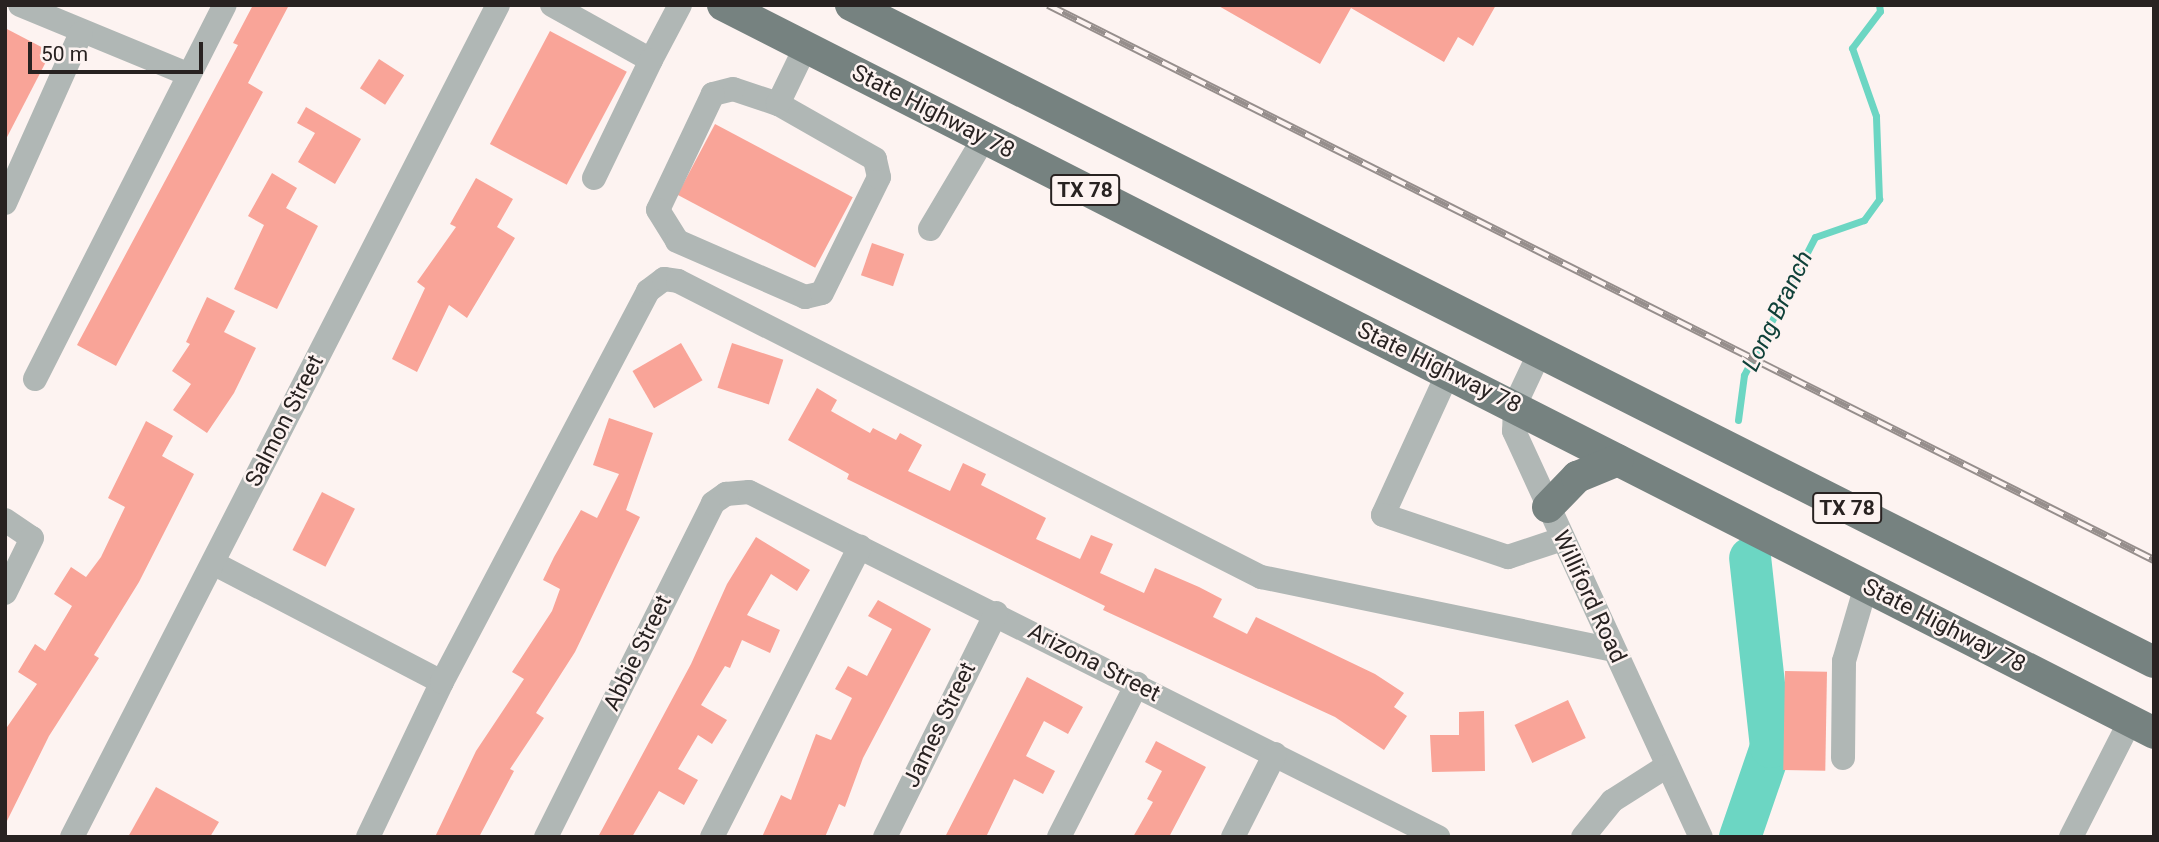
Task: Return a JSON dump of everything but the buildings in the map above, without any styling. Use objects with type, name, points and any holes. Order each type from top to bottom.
[{"type":"main road","name":"State Highway 78","points":[[723,5],[1514,405],[2142,727]]},
{"type":"main road","name":"TX 78","points":[[851,5],[2154,662]]},
{"type":"main road","points":[[1548,507],[1577,477],[1618,460]]},
{"type":"street","points":[[20,5],[81,33],[98,34],[187,74]]},
{"type":"street","points":[[35,379],[187,74],[225,5]]},
{"type":"street","name":"Salmon Street","points":[[72,837],[498,5]]},
{"type":"street","points":[[552,5],[651,60]]},
{"type":"street","points":[[594,178],[680,5]]},
{"type":"street","points":[[5,203],[81,33]]},
{"type":"street","points":[[778,104],[806,46]]},
{"type":"street","points":[[733,89],[778,104],[875,159],[879,177],[822,293],[805,297],[677,242],[658,210],[713,94],[733,89]]},
{"type":"street","points":[[930,229],[984,138]]},
{"type":"street","points":[[368,837],[442,682],[648,291],[664,279],[678,281],[1261,577],[1614,650]]},
{"type":"street","points":[[1514,405],[1539,354]]},
{"type":"street","points":[[1448,373],[1382,515],[1508,557],[1562,539]]},
{"type":"street","name":"Williford Road","points":[[1514,405],[1514,431],[1701,837]]},
{"type":"street","name":"Arizona Street","points":[[749,492],[1275,754],[1409,830],[1438,837]]},
{"type":"street","name":"Abbie Street","points":[[546,837],[713,503],[726,494],[749,492]]},
{"type":"street","points":[[5,520],[32,538],[5,593]]},
{"type":"street","points":[[712,837],[860,547]]},
{"type":"street","points":[[213,563],[442,682]]},
{"type":"street","points":[[1843,758],[1844,661],[1866,586]]},
{"type":"street","name":"James Street","points":[[885,837],[996,613]]},
{"type":"street","points":[[1059,837],[1137,684]]},
{"type":"street","points":[[2071,837],[2142,727]]},
{"type":"street","points":[[1233,837],[1275,754]]},
{"type":"street","points":[[1583,837],[1612,801],[1667,766]]},
{"type":"waterway","name":"Long Branch","points":[[1738,420],[1744,375],[1815,237],[1864,220],[1879,199],[1876,116],[1852,48],[1880,11],[1879,5]]},
{"type":"waterway","name":"Long Branch","points":[[1740,837],[1771,747],[1750,558]]},
{"type":"railway","points":[[1048,5],[2154,560]]}]
